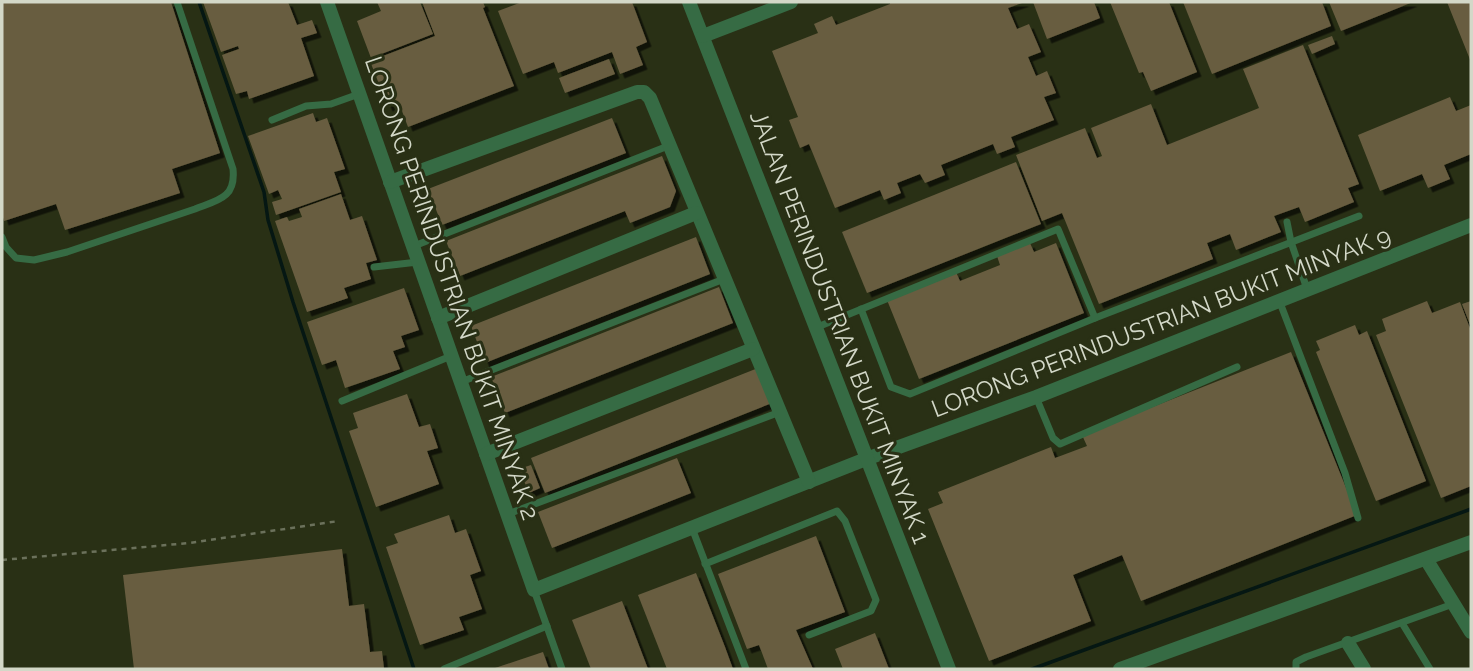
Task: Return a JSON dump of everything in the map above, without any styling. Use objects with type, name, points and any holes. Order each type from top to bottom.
[{"type":"street","name":"LORONG PERINDUSTRIAN BUKIT MINYAK 2","points":[[327,2],[534,590]]},
{"type":"street","name":"JALAN PERINDUSTRIAN BUKIT MINYAK 1","points":[[689,2],[950,669]]},
{"type":"street","points":[[703,36],[791,2]]},
{"type":"street","points":[[390,182],[637,92],[644,92],[650,98],[809,482]]},
{"type":"street","points":[[438,318],[696,213]]},
{"type":"street","name":"LORONG PERINDUSTRIAN BUKIT MINYAK 9","points":[[534,590],[866,459],[1036,397],[1471,225]]},
{"type":"street","points":[[486,454],[754,349]]},
{"type":"street","points":[[1120,669],[1471,542]]},
{"type":"street","points":[[1426,559],[1471,632]]},
{"type":"street","points":[[1348,642],[1364,669]]},
{"type":"lane","points":[[2,237],[6,247],[16,258],[34,260],[67,252],[195,209],[215,202],[230,192],[234,183],[233,169],[177,2]]},
{"type":"lane","points":[[272,120],[306,106],[331,104],[359,93]]},
{"type":"lane","points":[[413,246],[668,146]]},
{"type":"lane","points":[[861,309],[891,387],[910,394],[1095,318],[1359,216]]},
{"type":"lane","points":[[1287,222],[1307,289]]},
{"type":"lane","points":[[815,328],[1058,229],[1095,318]]},
{"type":"lane","points":[[374,267],[419,262]]},
{"type":"lane","points":[[461,382],[724,279]]},
{"type":"lane","points":[[1278,300],[1345,473],[1358,518]]},
{"type":"lane","points":[[342,401],[452,356]]},
{"type":"lane","points":[[1036,397],[1053,438],[1060,444],[1237,368]]},
{"type":"lane","points":[[507,514],[780,412]]},
{"type":"lane","points":[[705,564],[837,511],[845,521],[876,600],[871,611],[808,635]]},
{"type":"lane","points":[[692,528],[746,669]]},
{"type":"lane","points":[[534,590],[562,669]]},
{"type":"lane","points":[[1296,669],[1296,662],[1306,657],[1454,604]]},
{"type":"lane","points":[[1402,623],[1430,669]]},
{"type":"lane","points":[[444,669],[547,626]]},
{"type":"path","points":[[2,560],[189,543],[338,521]]},
{"type":"building","points":[[2,2],[171,2],[220,153],[172,169],[180,193],[65,230],[56,204],[4,221]]},
{"type":"building","points":[[203,2],[288,2],[297,25],[312,20],[317,33],[301,38],[314,76],[249,99],[247,91],[236,94],[222,55],[239,49],[238,46],[221,52]]},
{"type":"building","points":[[377,2],[420,2],[433,34],[371,58],[357,21],[381,11]]},
{"type":"building","points":[[422,2],[483,2],[514,86],[408,127],[399,103],[388,107],[370,61],[435,36]]},
{"type":"building","points":[[522,2],[632,2],[647,42],[636,47],[643,65],[620,74],[612,52],[558,73],[554,62],[523,74],[498,11]]},
{"type":"building","points":[[890,2],[1025,2],[1008,8],[1017,29],[1029,24],[1041,52],[1028,57],[1036,76],[1047,71],[1056,93],[1044,97],[1054,120],[1011,137],[1015,147],[997,154],[993,144],[941,165],[945,175],[925,183],[920,174],[897,183],[901,193],[884,200],[880,190],[835,208],[809,144],[800,148],[789,120],[798,117],[772,51],[818,33],[814,24],[832,16],[836,25]]},
{"type":"building","points":[[1033,2],[1094,2],[1100,18],[1047,39]]},
{"type":"building","points":[[1110,2],[1169,2],[1197,72],[1151,91],[1143,72],[1139,73]]},
{"type":"building","points":[[1183,2],[1322,2],[1331,26],[1212,74]]},
{"type":"building","points":[[1329,2],[1413,2],[1341,31]]},
{"type":"building","points":[[1447,2],[1471,2],[1471,62]]},
{"type":"building","points":[[1332,36],[1335,44],[1312,54],[1308,45]]},
{"type":"building","points":[[1303,45],[1359,184],[1348,188],[1354,202],[1305,222],[1299,207],[1274,216],[1281,232],[1236,250],[1230,234],[1207,243],[1213,259],[1099,304],[1062,213],[1042,221],[1016,155],[1085,128],[1097,158],[1102,156],[1091,128],[1151,104],[1167,145],[1259,108],[1243,69]]},
{"type":"building","points":[[609,59],[615,74],[565,93],[559,78]]},
{"type":"building","points":[[1450,97],[1456,111],[1471,105],[1471,154],[1444,165],[1450,179],[1428,188],[1422,174],[1380,191],[1358,135]]},
{"type":"building","points":[[313,113],[316,122],[327,118],[345,169],[334,172],[341,192],[276,215],[272,202],[282,199],[278,190],[269,194],[248,136]]},
{"type":"building","points":[[612,118],[626,153],[442,225],[428,189]]},
{"type":"building","points":[[662,156],[676,191],[670,207],[630,223],[625,211],[460,276],[446,241]]},
{"type":"building","points":[[1016,162],[1041,224],[867,293],[842,232]]},
{"type":"building","points":[[341,194],[350,220],[362,216],[377,260],[366,263],[371,279],[344,288],[348,298],[307,312],[275,221],[287,217],[289,221],[302,217],[299,209]]},
{"type":"building","points":[[696,237],[710,274],[485,363],[471,326]]},
{"type":"building","points":[[1030,243],[1034,252],[1056,243],[1084,313],[919,379],[887,300],[956,272],[960,281],[1000,265],[997,256]]},
{"type":"building","points":[[719,287],[733,323],[505,413],[491,377]]},
{"type":"building","points":[[404,288],[419,330],[401,336],[405,347],[393,351],[400,369],[345,388],[336,360],[322,365],[307,322]]},
{"type":"building","points":[[1427,301],[1432,313],[1460,302],[1471,331],[1471,486],[1441,498],[1376,335],[1386,331],[1382,319]]},
{"type":"building","points":[[1471,301],[1471,327],[1462,304]]},
{"type":"building","points":[[1355,325],[1359,335],[1367,331],[1426,481],[1376,501],[1316,352],[1320,350],[1316,341]]},
{"type":"building","points":[[1291,352],[1357,515],[1141,601],[1122,555],[1073,575],[1091,621],[989,661],[928,509],[943,503],[938,492],[1051,447],[1055,458],[1087,446],[1082,435]]},
{"type":"building","points":[[758,368],[772,403],[545,493],[531,458]]},
{"type":"building","points":[[407,394],[419,427],[430,424],[438,448],[427,451],[439,484],[376,507],[349,431],[358,428],[353,413]]},
{"type":"building","points":[[677,458],[691,493],[552,548],[538,512]]},
{"type":"building","points":[[531,465],[540,488],[529,493],[519,469]]},
{"type":"building","points":[[449,515],[455,533],[466,529],[481,571],[470,575],[482,609],[459,617],[464,630],[420,645],[386,547],[398,543],[394,534]]},
{"type":"building","points":[[816,536],[845,612],[796,630],[813,669],[768,669],[759,645],[747,649],[718,574]]},
{"type":"building","points":[[342,549],[349,606],[364,604],[370,652],[382,651],[384,669],[134,669],[123,575]]},
{"type":"building","points":[[696,573],[733,669],[667,669],[638,595]]},
{"type":"building","points":[[622,601],[648,669],[591,669],[572,620]]},
{"type":"building","points":[[875,633],[889,669],[843,669],[835,649]]},
{"type":"building","points":[[543,652],[549,669],[492,669]]},
{"type":"waterway","points":[[199,2],[264,192],[268,220],[293,302],[414,669]]},
{"type":"waterway","points":[[1032,669],[1471,509]]}]
